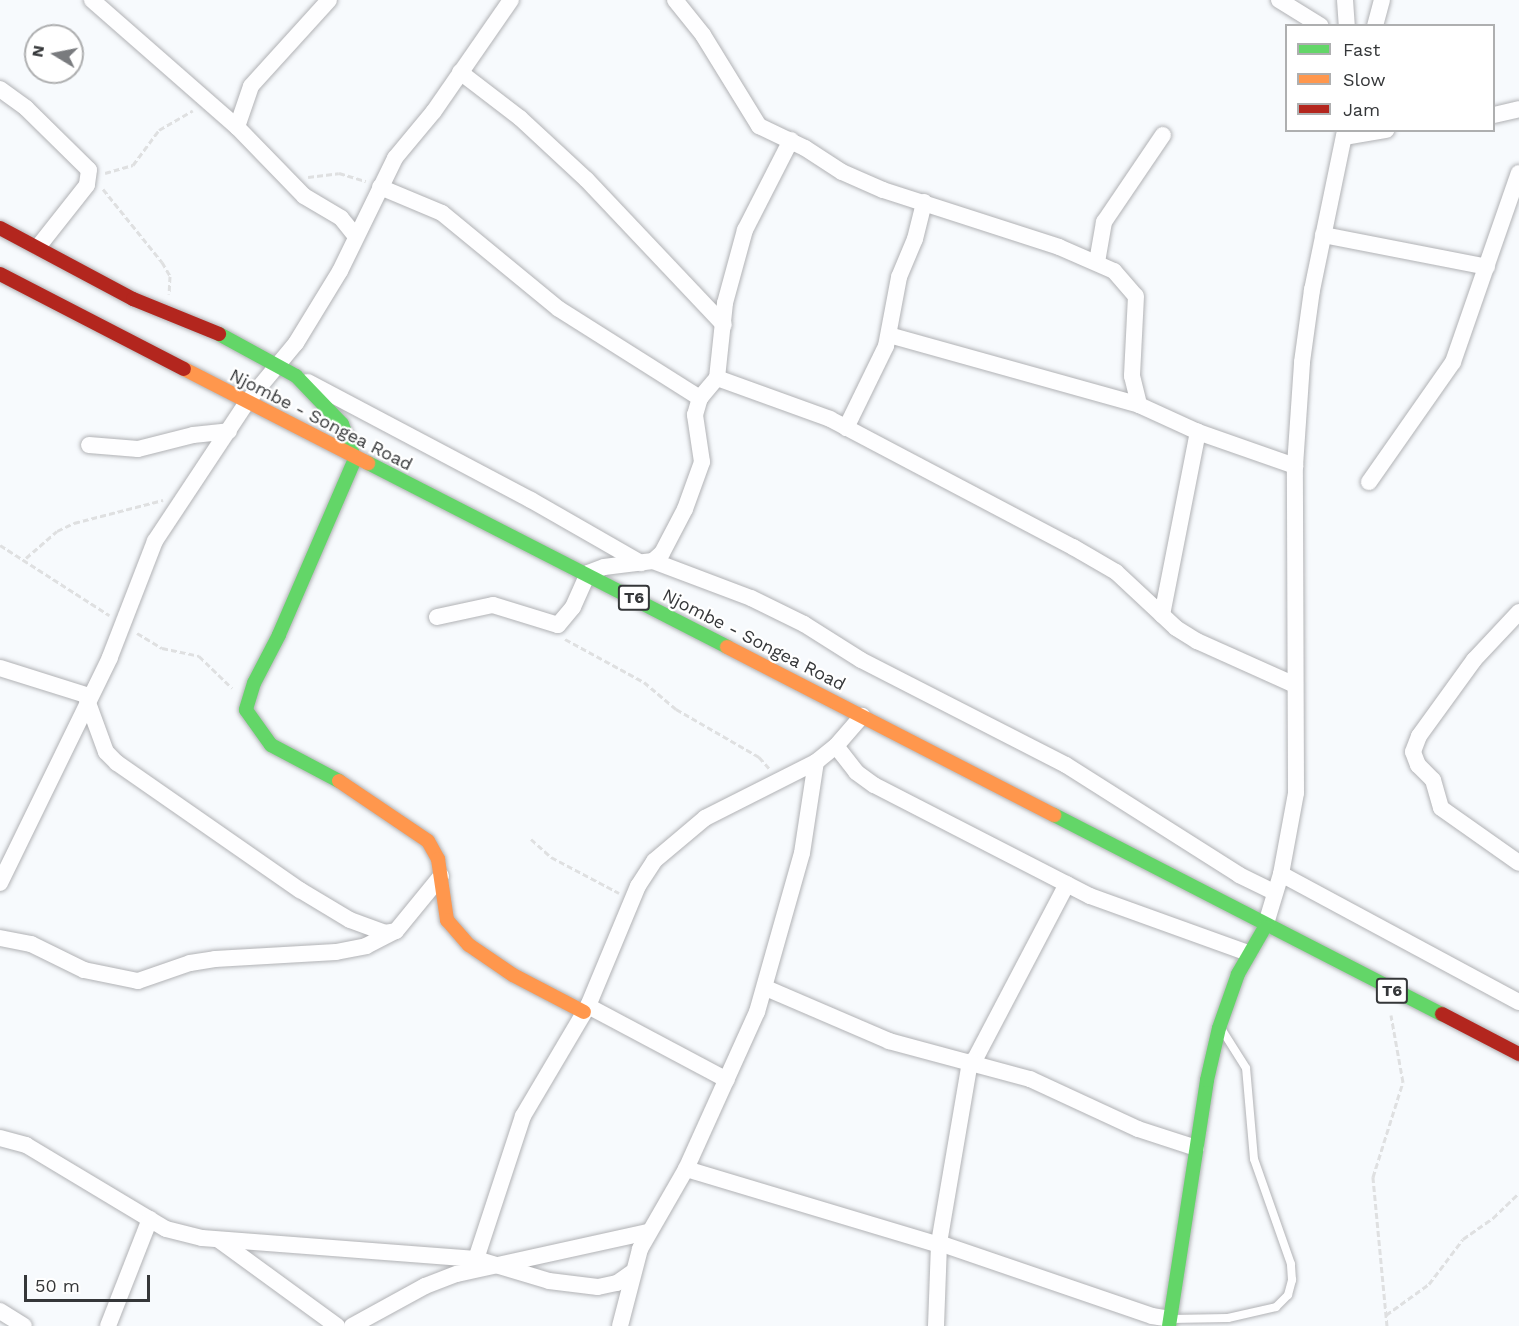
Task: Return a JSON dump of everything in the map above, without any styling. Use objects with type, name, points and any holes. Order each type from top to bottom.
[{"type":"main road","points":[[0,228],[159,311],[209,329],[278,364],[301,381],[342,424],[356,459],[279,635],[254,683],[246,710],[271,745],[350,787],[428,841],[438,859],[447,920],[459,936],[513,975],[586,1009]]},
{"type":"main road","name":"Njombe - Songea Road","points":[[0,273],[356,459],[588,573],[1265,927]]},
{"type":"main road","points":[[1169,1322],[1196,1148],[1219,1028],[1248,954],[1265,927]]},
{"type":"main road","name":"T6","points":[[1265,927],[1519,1054]]},
{"type":"street","points":[[92,0],[237,127],[304,196],[341,218],[355,235]]},
{"type":"street","points":[[237,127],[251,86],[329,0]]},
{"type":"street","points":[[0,883],[123,624],[155,541],[230,431],[247,402],[296,343],[340,271],[355,235],[395,158],[511,0]]},
{"type":"street","points":[[675,0],[703,35],[759,126],[791,140],[842,172],[1097,262],[1114,272],[1136,296],[1132,376],[1139,405]]},
{"type":"street","points":[[1279,0],[1318,24]]},
{"type":"street","points":[[1345,0],[1347,24]]},
{"type":"street","points":[[1376,24],[1382,0]]},
{"type":"street","points":[[460,72],[520,118],[587,180],[724,325]]},
{"type":"street","points":[[0,89],[74,152],[89,170],[92,179],[38,247]]},
{"type":"street","points":[[1495,115],[1519,109]]},
{"type":"street","points":[[1265,927],[1281,874],[1296,793],[1295,466],[1302,362],[1323,235],[1344,134],[1365,132]]},
{"type":"street","points":[[1097,262],[1104,222],[1163,135]]},
{"type":"street","points":[[648,563],[685,509],[702,462],[695,415],[700,398],[717,378],[725,303],[745,230],[791,140]]},
{"type":"street","points":[[1369,482],[1453,362],[1519,173]]},
{"type":"street","points":[[380,187],[442,213],[559,309],[700,398]]},
{"type":"street","points":[[846,428],[889,335],[899,277],[915,239],[924,202]]},
{"type":"street","points":[[1323,235],[1488,267]]},
{"type":"street","points":[[889,335],[1139,405],[1198,432],[1295,466]]},
{"type":"street","points":[[717,378],[846,428],[1116,572],[1162,615],[1197,641],[1295,686]]},
{"type":"street","points":[[301,381],[317,438]]},
{"type":"street","points":[[301,381],[648,563],[751,598],[804,624],[861,660],[1066,765],[1239,875],[1274,892]]},
{"type":"street","points":[[89,446],[138,449],[193,435],[230,431]]},
{"type":"street","points":[[1162,615],[1198,432]]},
{"type":"street","points":[[437,617],[493,605],[522,611],[550,625],[566,619],[588,573],[604,567],[648,563]]},
{"type":"street","points":[[1519,612],[1474,660],[1419,736],[1413,752],[1418,765],[1433,780],[1441,808],[1519,863]]},
{"type":"street","points":[[0,668],[88,698]]},
{"type":"street","points":[[88,698],[106,752],[129,772],[300,890],[376,931],[396,931]]},
{"type":"street","points":[[476,1259],[523,1116],[586,1009],[632,899],[654,861],[678,837],[705,818],[816,762],[836,747],[862,716]]},
{"type":"street","points":[[836,747],[856,772],[874,785],[1067,884],[1111,906],[1248,954]]},
{"type":"street","points":[[620,1326],[633,1272],[648,1232],[686,1169],[766,988],[802,853],[816,762]]},
{"type":"street","points":[[1281,874],[1519,1002]]},
{"type":"street","points":[[0,938],[31,944],[84,970],[138,981],[190,963],[215,959],[336,952],[366,946],[396,931],[441,876]]},
{"type":"street","points":[[936,1326],[939,1244],[972,1062],[1011,985],[1067,884]]},
{"type":"street","points":[[766,988],[889,1041],[1030,1079],[1138,1129],[1196,1148]]},
{"type":"street","points":[[586,1009],[727,1080]]},
{"type":"street","points":[[0,1138],[26,1145],[166,1229],[219,1240],[476,1259],[549,1281],[598,1287],[617,1283],[633,1272]]},
{"type":"street","points":[[686,1169],[939,1244],[1169,1322]]},
{"type":"street","points":[[108,1326],[150,1219]]},
{"type":"street","points":[[352,1326],[425,1286],[495,1265],[568,1252],[648,1232]]},
{"type":"street","points":[[219,1240],[337,1326]]},
{"type":"street","points":[[0,1311],[24,1326]]},
{"type":"lane","points":[[1169,1322],[1255,1314],[1276,1307],[1288,1295],[1292,1280],[1288,1254],[1254,1159],[1246,1068],[1219,1028]]},
{"type":"path","points":[[159,311],[169,295],[170,276],[141,232],[92,179],[104,173],[133,165],[159,130],[170,122],[212,104]]},
{"type":"path","points":[[294,185],[307,177],[339,173],[380,187]]},
{"type":"path","points":[[26,559],[57,531],[74,523],[188,490]]},
{"type":"path","points":[[0,545],[26,559],[162,648],[205,660],[221,674],[246,710]]},
{"type":"path","points":[[550,625],[574,646],[644,682],[676,709],[759,758],[778,781]]},
{"type":"path","points":[[531,839],[551,857],[632,899]]},
{"type":"path","points":[[1384,986],[1403,1082],[1373,1177],[1376,1246],[1385,1278],[1387,1326]]},
{"type":"path","points":[[1386,1315],[1429,1284],[1463,1239],[1493,1218],[1519,1193]]},
{"type":"traffic: fast","points":[[219,334],[296,376],[342,424],[355,459],[279,635],[254,683],[246,710],[271,745],[339,781]]},
{"type":"traffic: fast","points":[[368,463],[727,647]]},
{"type":"traffic: fast","points":[[1054,815],[1442,1014]]},
{"type":"traffic: fast","points":[[1169,1326],[1207,1080],[1219,1028],[1238,974],[1265,927]]},
{"type":"traffic: slow","points":[[184,369],[368,463]]},
{"type":"traffic: slow","points":[[727,647],[1054,815]]},
{"type":"traffic: slow","points":[[339,781],[428,841],[438,859],[447,920],[469,945],[513,975],[584,1012]]},
{"type":"traffic: jam","points":[[0,228],[133,299],[219,334]]},
{"type":"traffic: jam","points":[[0,274],[184,369]]},
{"type":"traffic: jam","points":[[1442,1014],[1519,1054]]}]
